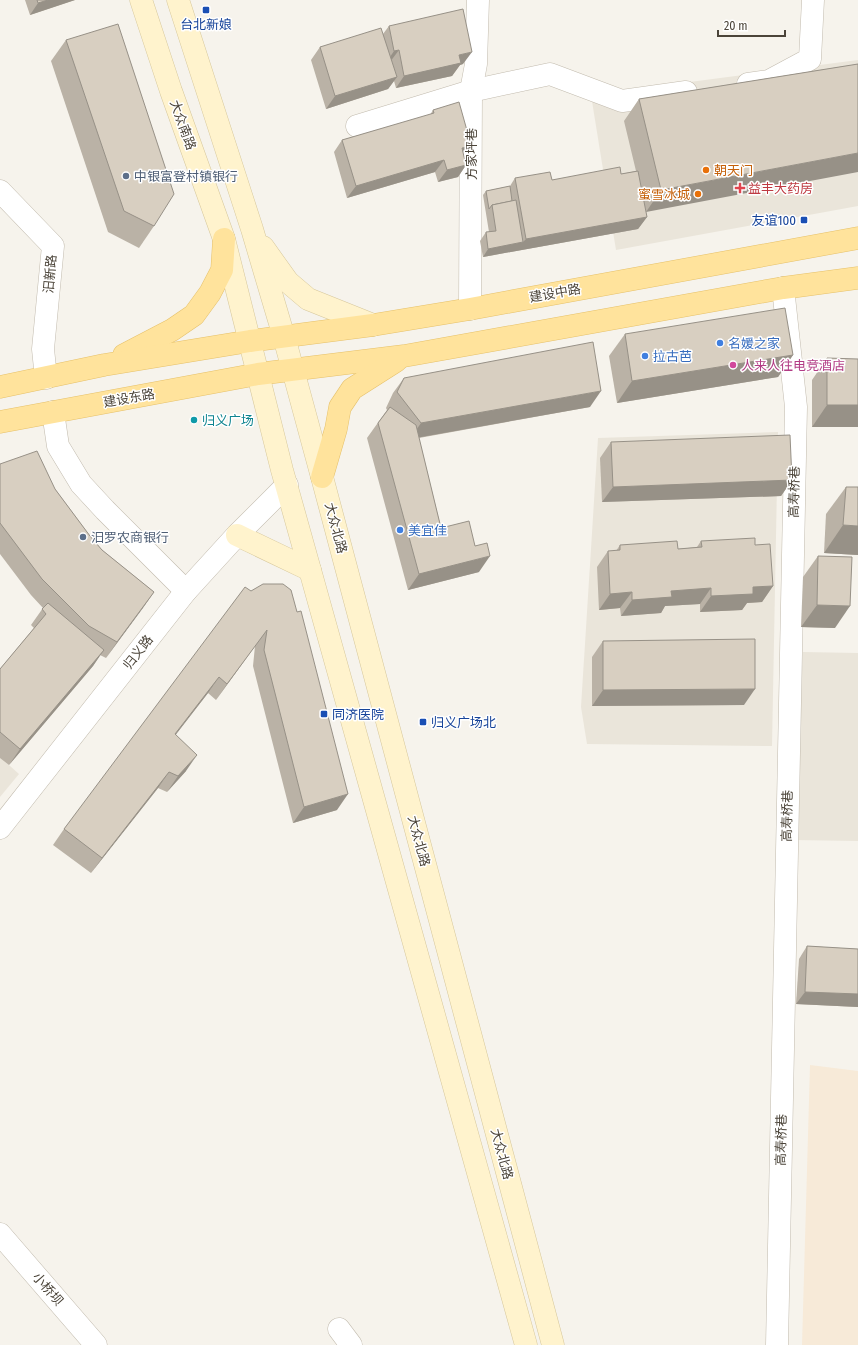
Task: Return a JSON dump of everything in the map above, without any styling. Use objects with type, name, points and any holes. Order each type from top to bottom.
[{"type":"main road","name":"大众南路","points":[[141,0],[171,91],[224,239],[250,341]]},
{"type":"main road","points":[[178,0],[252,229],[284,337]]},
{"type":"main road","points":[[252,229],[288,282],[308,299],[373,325]]},
{"type":"main road","name":"建设中路","points":[[250,341],[373,325],[470,309],[858,238]]},
{"type":"main road","points":[[104,365],[172,330],[194,315],[210,293],[222,270],[224,239]]},
{"type":"main road","points":[[258,374],[404,356],[783,288],[858,278]]},
{"type":"main road","name":"大众北路","points":[[284,337],[553,1345]]},
{"type":"main road","points":[[0,387],[104,365],[250,341],[284,478],[526,1345]]},
{"type":"main road","points":[[322,478],[336,429],[340,406],[352,389],[404,356]]},
{"type":"main road","name":"建设东路","points":[[0,422],[258,374]]},
{"type":"main road","points":[[237,535],[310,570]]},
{"type":"street","name":"方家坪巷","points":[[470,309],[471,91],[476,64],[478,0]]},
{"type":"street","points":[[730,86],[769,81],[810,59],[812,0]]},
{"type":"street","points":[[358,126],[471,91],[550,74],[622,101],[707,90]]},
{"type":"street","name":"汨新路","points":[[0,192],[53,246],[43,350],[46,378]]},
{"type":"street","points":[[0,210],[18,227],[53,246]]},
{"type":"street","name":"高寿桥巷","points":[[776,1345],[796,407],[783,288]]},
{"type":"street","points":[[53,412],[58,446],[81,484],[182,587]]},
{"type":"street","points":[[0,808],[182,587],[284,478]]},
{"type":"street","name":"归义路","points":[[0,828],[182,587],[237,535],[284,478]]},
{"type":"street","name":"小桥坝","points":[[0,1234],[96,1345]]},
{"type":"shaded area","name":"友谊100","points":[[858,60],[858,206],[616,250],[591,95]]},
{"type":"shaded area","points":[[778,432],[772,746],[587,744],[581,707],[598,438]]},
{"type":"shaded area","points":[[803,652],[858,653],[858,841],[793,840]]},
{"type":"shaded area","points":[[0,757],[19,774],[0,797]]},
{"type":"shaded area","points":[[810,1065],[858,1071],[858,1345],[802,1345]]},
{"type":"building","points":[[37,0],[48,0],[38,3]]},
{"type":"building","points":[[463,9],[472,52],[459,55],[461,63],[404,76],[399,50],[394,51],[389,26]]},
{"type":"building","points":[[118,24],[174,194],[154,226],[124,211],[66,40]]},
{"type":"building","points":[[381,28],[397,77],[335,96],[320,47]]},
{"type":"building","points":[[858,64],[858,153],[661,190],[639,99]]},
{"type":"building","points":[[459,102],[468,134],[465,135],[468,147],[462,148],[466,165],[447,170],[444,160],[356,186],[342,140],[434,113],[433,110]]},
{"type":"building","points":[[620,167],[621,174],[638,171],[647,217],[526,239],[515,178],[550,172],[552,180]]},
{"type":"building","points":[[510,186],[512,201],[492,205],[489,209],[486,191]]},
{"type":"building","points":[[516,200],[523,242],[488,249],[486,232],[496,231],[492,205]]},
{"type":"building","points":[[785,308],[793,355],[632,381],[625,334]]},
{"type":"building","points":[[593,342],[601,391],[421,423],[397,392],[404,378]]},
{"type":"building","points":[[827,358],[858,359],[858,405],[827,405]]},
{"type":"building","points":[[390,407],[416,425],[441,528],[469,521],[475,546],[487,543],[490,556],[419,574],[378,423]]},
{"type":"building","points":[[790,435],[792,480],[613,487],[611,442]]},
{"type":"building","points":[[37,451],[55,489],[90,536],[102,550],[154,592],[117,642],[89,626],[42,579],[0,523],[0,464]]},
{"type":"building","points":[[846,487],[858,487],[858,526],[843,525]]},
{"type":"building","points":[[755,538],[755,545],[770,544],[773,586],[753,587],[753,594],[711,596],[711,588],[671,591],[672,597],[632,600],[632,592],[610,594],[608,551],[620,550],[620,545],[677,541],[678,549],[702,547],[701,541]]},
{"type":"building","points":[[818,556],[852,557],[850,606],[817,605]]},
{"type":"building","points":[[263,584],[283,584],[291,590],[297,612],[301,611],[348,794],[304,807],[264,650],[267,630],[227,684],[219,677],[175,734],[197,755],[178,776],[169,772],[102,858],[64,829],[245,587],[251,591]]},
{"type":"building","points":[[48,603],[104,650],[20,749],[0,732],[0,669],[46,614],[42,609]]},
{"type":"building","points":[[755,639],[755,689],[603,690],[603,641]]},
{"type":"building","points":[[807,946],[858,949],[858,994],[805,992]]},
{"type":"place","name":"台北新娘","points":[[206,10]]},
{"type":"place","name":"朝天门","points":[[706,170]]},
{"type":"place","name":"中银富登村镇银行","points":[[126,176]]},
{"type":"place","name":"益丰大药房","points":[[740,188]]},
{"type":"place","name":"蜜雪冰城","points":[[698,194]]},
{"type":"place","name":"友谊100","points":[[804,220]]},
{"type":"place","name":"名媛之家","points":[[720,343]]},
{"type":"place","name":"拉古芭","points":[[645,356]]},
{"type":"place","name":"人来人往电竞酒店","points":[[733,365]]},
{"type":"place","name":"归义广场","points":[[194,420]]},
{"type":"place","name":"美宜佳","points":[[400,530]]},
{"type":"place","name":"汨罗农商银行","points":[[83,537]]},
{"type":"place","name":"同济医院","points":[[324,714]]},
{"type":"place","name":"归义广场北","points":[[423,722]]}]
